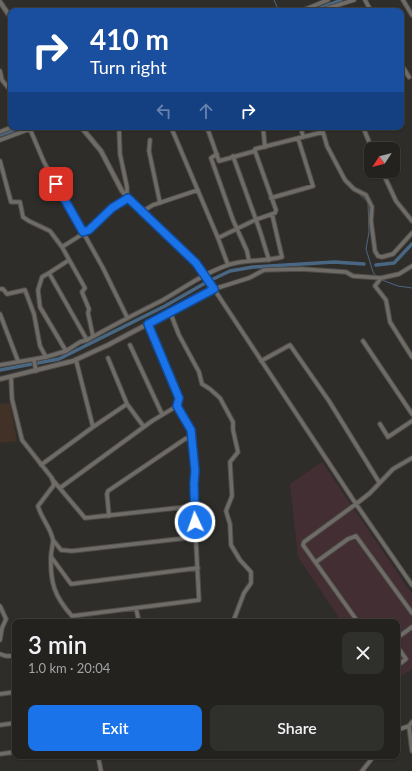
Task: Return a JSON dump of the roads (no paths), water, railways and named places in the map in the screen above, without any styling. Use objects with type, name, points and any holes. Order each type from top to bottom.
[{"type":"street","points":[[308,8],[328,0]]},
{"type":"street","points":[[329,8],[354,0]]},
{"type":"street","points":[[403,0],[412,15]]},
{"type":"street","points":[[0,2],[8,14]]},
{"type":"street","points":[[404,69],[409,77]]},
{"type":"street","points":[[0,71],[2,80],[8,87]]},
{"type":"street","points":[[0,140],[27,130]]},
{"type":"street","points":[[30,130],[44,162],[103,268],[127,317]]},
{"type":"street","points":[[84,130],[101,151],[122,190],[196,263],[208,279],[356,504],[412,585]]},
{"type":"street","points":[[120,130],[121,139],[120,154],[128,197]]},
{"type":"street","points":[[172,130],[228,265]]},
{"type":"street","points":[[208,130],[219,160],[255,151],[255,149],[323,132],[327,146],[345,180],[354,189],[366,195],[372,207],[371,221],[375,251],[378,256],[382,257],[393,254],[412,233]]},
{"type":"street","points":[[263,130],[265,147]]},
{"type":"street","points":[[271,198],[314,186],[301,137],[301,130]]},
{"type":"street","points":[[364,130],[369,142]]},
{"type":"street","points":[[150,140],[149,156],[160,202]]},
{"type":"street","points":[[218,238],[272,214],[276,210],[255,151]]},
{"type":"street","points":[[217,154],[211,158],[247,251],[249,261]]},
{"type":"street","points":[[233,156],[269,260]]},
{"type":"street","points":[[0,161],[11,202],[20,202],[23,216],[29,221],[50,231],[62,247],[85,288],[82,292],[89,309],[88,313],[93,336]]},
{"type":"street","points":[[385,178],[396,201],[412,221]]},
{"type":"street","points":[[143,211],[152,205],[198,190]]},
{"type":"street","points":[[62,247],[83,232],[89,230],[112,208],[128,197]]},
{"type":"street","points":[[0,366],[18,361],[34,360],[66,350],[127,317],[163,300],[204,275],[228,265],[282,257],[272,214]]},
{"type":"street","points":[[66,350],[40,306],[38,290],[42,277],[69,260]]},
{"type":"street","points":[[0,379],[76,360],[148,324],[213,288],[249,278],[264,270],[301,269],[346,272],[353,276],[381,278],[399,274],[412,266]]},
{"type":"street","points":[[49,273],[87,340]]},
{"type":"street","points":[[381,278],[375,286],[386,300],[390,322],[412,357]]},
{"type":"street","points":[[0,289],[3,289],[7,294],[24,290],[34,314],[40,346],[46,357]]},
{"type":"street","points":[[170,312],[179,335],[199,372],[202,384],[210,388],[220,398],[233,422],[233,430],[238,452],[230,462],[232,496],[226,511],[230,524],[231,545],[240,560],[251,572],[250,584],[244,593],[234,619]]},
{"type":"street","points":[[0,314],[18,361]]},
{"type":"street","points":[[53,540],[51,557],[52,586],[62,605],[72,616],[199,600],[194,484],[195,470],[191,430],[177,406],[179,398],[148,324]]},
{"type":"street","points":[[364,341],[412,414]]},
{"type":"street","points":[[130,345],[162,414]]},
{"type":"street","points":[[261,361],[290,345],[329,401],[379,482]]},
{"type":"street","points":[[108,358],[127,404],[144,427]]},
{"type":"street","points":[[34,360],[36,371]]},
{"type":"street","points":[[76,360],[93,427]]},
{"type":"street","points":[[11,377],[12,400],[22,440],[85,518],[195,506]]},
{"type":"street","points":[[41,465],[127,404]]},
{"type":"street","points":[[60,488],[162,414],[177,406]]},
{"type":"street","points":[[380,424],[388,437],[412,421]]},
{"type":"street","points":[[109,516],[108,491],[184,439],[192,437]]},
{"type":"street","points":[[356,619],[303,545],[304,542],[370,493],[393,469],[412,458]]},
{"type":"street","points":[[52,478],[54,485],[38,506],[53,540],[61,550],[72,551],[196,538]]},
{"type":"street","points":[[316,562],[348,539],[356,536],[412,613]]},
{"type":"street","points":[[51,557],[71,584],[198,568]]},
{"type":"street","points":[[0,606],[6,620],[2,628],[0,640]]},
{"type":"street","points":[[136,608],[138,619]]},
{"type":"street","points":[[400,636],[412,627]]},
{"type":"street","points":[[400,650],[406,659],[400,664]]},
{"type":"street","points":[[0,654],[12,656]]},
{"type":"street","points":[[0,694],[12,692]]},
{"type":"street","points":[[400,729],[408,726],[412,722]]},
{"type":"street","points":[[0,725],[12,723]]},
{"type":"street","points":[[408,726],[412,751]]},
{"type":"street","points":[[0,754],[12,752]]},
{"type":"street","points":[[98,759],[100,771]]},
{"type":"street","points":[[362,771],[372,759]]},
{"type":"waterway","points":[[274,0],[278,8]]},
{"type":"waterway","points":[[321,8],[341,0]]},
{"type":"waterway","points":[[0,135],[14,130]]},
{"type":"waterway","points":[[356,191],[368,202],[369,232],[366,249],[373,272],[376,276]]},
{"type":"waterway","points":[[376,265],[394,263],[412,244]]},
{"type":"waterway","points":[[0,370],[59,359],[165,306],[207,282],[230,271],[253,267],[334,262],[364,264]]},
{"type":"waterway","points":[[382,280],[398,286],[412,288]]}]
